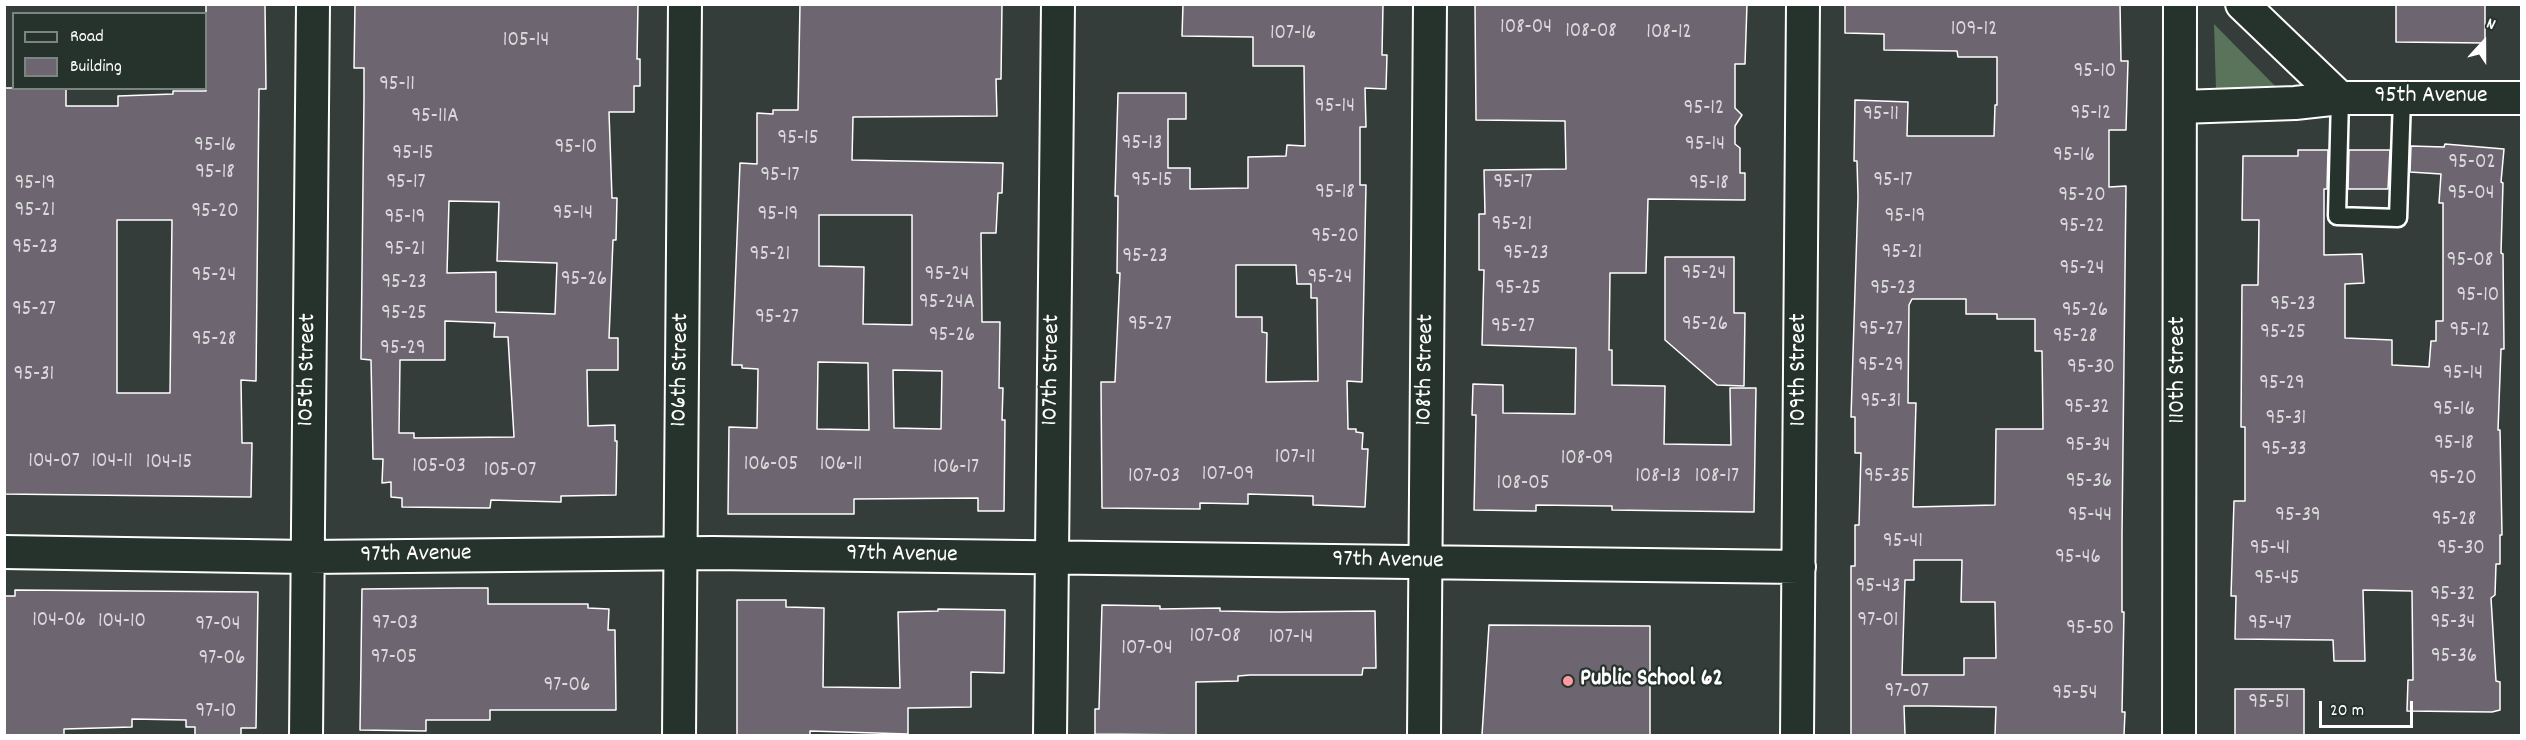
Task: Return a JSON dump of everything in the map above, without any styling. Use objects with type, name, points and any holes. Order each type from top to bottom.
[{"type":"street","name":"105th Street","points":[[306,735],[313,4]]},
{"type":"street","name":"106th Street","points":[[679,735],[685,4]]},
{"type":"street","name":"107th Street","points":[[1050,735],[1058,4]]},
{"type":"street","name":"108th Street","points":[[1424,735],[1430,4]]},
{"type":"street","name":"109th Street","points":[[1797,735],[1803,4]]},
{"type":"street","name":"110th Street","points":[[2179,735],[2180,4]]},
{"type":"street","name":"95th Avenue","points":[[2242,4],[2340,98]]},
{"type":"street","name":"95th Avenue","points":[[2181,107],[2295,103],[2340,98],[2522,98]]},
{"type":"street","name":"97th Avenue","points":[[4,552],[308,557],[680,553],[1799,567]]},
{"type":"lane","points":[[2340,98],[2337,216],[2398,218],[2402,98]]},
{"type":"green space","points":[[2214,24],[2278,89],[2216,90]]},
{"type":"building","points":[[206,4],[265,4],[266,89],[259,89],[256,381],[241,380],[242,443],[252,443],[251,497],[4,494],[4,88],[66,90],[66,106],[118,106],[118,96],[173,94],[173,91],[207,90]],"holes":[[[117,220],[172,220],[170,393],[117,393]]]},
{"type":"building","points":[[355,4],[638,4],[637,59],[640,59],[640,86],[634,86],[634,112],[609,112],[612,198],[617,198],[609,338],[618,338],[618,370],[587,370],[588,426],[615,425],[616,495],[561,496],[561,502],[491,500],[490,508],[402,507],[402,498],[391,497],[391,482],[382,483],[383,459],[373,459],[371,360],[361,359],[364,68],[354,68]],"holes":[[[449,201],[499,202],[497,261],[557,263],[555,314],[496,312],[496,272],[447,273]],[[445,321],[495,323],[494,337],[508,337],[514,437],[414,438],[414,433],[399,433],[400,360],[445,360]]]},
{"type":"building","points":[[800,4],[1002,4],[1001,79],[996,79],[997,116],[853,117],[852,160],[1003,163],[1002,193],[998,193],[996,233],[981,233],[982,322],[1000,322],[999,388],[1003,388],[1002,420],[1005,420],[1004,511],[978,511],[978,498],[854,499],[854,514],[728,514],[729,427],[757,428],[758,369],[732,365],[740,163],[757,164],[757,113],[773,114],[773,110],[798,110]],"holes":[[[819,215],[912,215],[912,325],[863,324],[864,267],[819,266]],[[818,362],[868,363],[869,430],[817,429]],[[893,370],[942,371],[941,429],[894,428]]]},
{"type":"building","points":[[1183,4],[1383,4],[1382,55],[1387,55],[1386,89],[1365,88],[1366,127],[1360,127],[1360,185],[1366,185],[1362,382],[1347,381],[1348,429],[1356,429],[1356,432],[1363,433],[1362,449],[1368,449],[1365,507],[1313,505],[1313,496],[1248,494],[1248,504],[1200,503],[1200,509],[1102,508],[1101,382],[1115,382],[1120,273],[1117,273],[1118,196],[1115,196],[1118,93],[1186,93],[1186,119],[1168,119],[1168,168],[1190,168],[1190,189],[1248,188],[1248,157],[1286,156],[1287,145],[1305,146],[1304,66],[1253,66],[1253,37],[1182,36]],"holes":[[[1236,265],[1296,265],[1297,284],[1311,284],[1311,298],[1317,298],[1318,381],[1266,382],[1267,333],[1262,332],[1262,317],[1236,317]]]},
{"type":"building","points":[[1475,4],[1747,4],[1745,64],[1735,64],[1735,108],[1742,115],[1735,126],[1735,144],[1740,148],[1740,173],[1745,173],[1745,200],[1648,199],[1646,273],[1610,273],[1609,350],[1612,350],[1612,385],[1665,386],[1664,444],[1731,445],[1730,388],[1756,388],[1754,512],[1612,510],[1612,506],[1536,505],[1536,511],[1474,510],[1476,415],[1472,415],[1473,384],[1503,385],[1503,413],[1575,414],[1576,348],[1482,345],[1484,270],[1479,270],[1479,214],[1485,214],[1484,170],[1566,169],[1565,121],[1476,120]]},
{"type":"building","points":[[1845,4],[2120,4],[2121,61],[2128,61],[2126,130],[2109,130],[2109,187],[2126,186],[2122,533],[2124,735],[1995,735],[1996,707],[1904,706],[1905,735],[1851,735],[1851,566],[1855,566],[1855,525],[1859,525],[1861,453],[1855,453],[1855,417],[1851,417],[1858,197],[1857,161],[1854,161],[1855,100],[1908,102],[1907,136],[1994,136],[1995,105],[1997,105],[1997,57],[1958,57],[1957,51],[1884,50],[1884,34],[1845,33]],"holes":[[[1912,299],[1966,299],[1966,314],[1997,314],[1997,319],[2035,319],[2035,351],[2042,351],[2043,429],[1996,429],[1995,505],[1913,507],[1916,403],[1908,403],[1909,305]],[[1914,560],[1962,560],[1961,602],[1995,602],[1996,658],[1964,658],[1964,675],[1902,675],[1905,580],[1914,580]]]},
{"type":"building","points":[[2396,4],[2485,4],[2485,43],[2396,42]]},
{"type":"building","points":[[2445,144],[2504,149],[2501,182],[2503,183],[2501,253],[2503,254],[2504,349],[2501,349],[2498,430],[2500,430],[2502,535],[2500,535],[2500,564],[2496,564],[2495,595],[2491,598],[2496,681],[2500,682],[2500,710],[2492,712],[2407,711],[2408,680],[2413,680],[2412,591],[2363,590],[2365,661],[2334,661],[2333,640],[2235,639],[2236,596],[2231,596],[2234,501],[2245,501],[2245,427],[2241,427],[2242,285],[2258,285],[2259,220],[2242,220],[2243,156],[2298,156],[2298,150],[2328,150],[2327,189],[2324,189],[2324,255],[2362,254],[2364,283],[2345,284],[2345,338],[2392,340],[2392,365],[2429,367],[2431,341],[2436,341],[2436,321],[2443,321],[2443,203],[2439,203],[2441,174],[2410,172],[2411,146],[2444,147]]},
{"type":"building","points":[[2349,150],[2390,150],[2388,189],[2348,189]]},
{"type":"building","points":[[1665,257],[1734,257],[1734,313],[1745,313],[1744,386],[1717,385],[1665,340]]},
{"type":"building","points":[[488,588],[488,604],[588,604],[588,608],[609,609],[608,630],[615,630],[616,710],[490,710],[490,720],[426,720],[426,731],[360,730],[362,589]]},
{"type":"building","points":[[15,590],[258,592],[256,728],[241,728],[241,735],[195,735],[195,727],[186,727],[186,720],[132,719],[132,727],[64,729],[64,735],[4,735],[4,596],[15,596]]},
{"type":"building","points":[[737,600],[786,600],[786,607],[824,608],[823,687],[900,688],[898,612],[938,611],[938,609],[1005,610],[1004,673],[971,672],[971,707],[908,708],[908,734],[810,731],[810,735],[737,735]]},
{"type":"building","points":[[1102,605],[1160,606],[1160,609],[1220,608],[1220,611],[1375,611],[1376,668],[1363,668],[1362,675],[1250,675],[1238,676],[1238,681],[1196,682],[1196,735],[1095,734],[1095,709],[1099,709]]},
{"type":"building","name":"Public School 62","points":[[1489,625],[1650,626],[1650,735],[1482,735]]},
{"type":"building","points":[[2235,689],[2304,689],[2304,735],[2235,735]]},
{"type":"place","name":"Public School 62","points":[[1568,681]]}]
